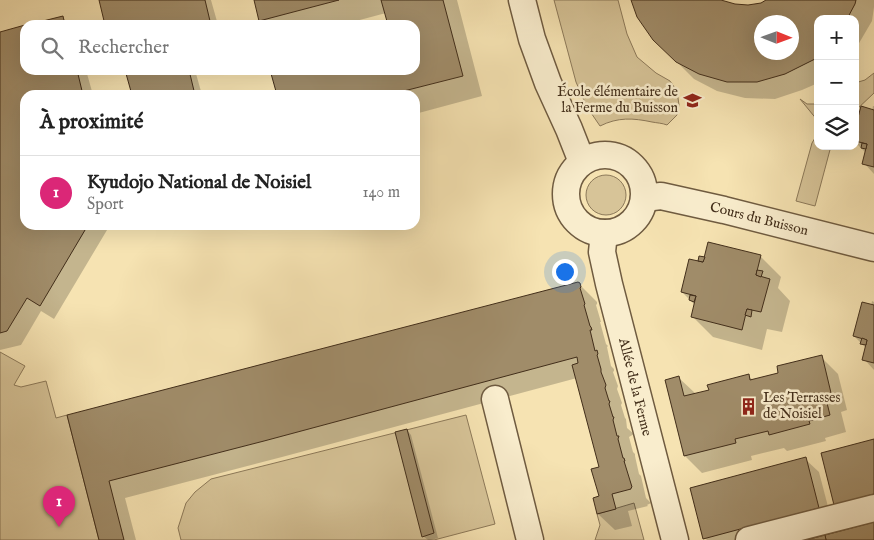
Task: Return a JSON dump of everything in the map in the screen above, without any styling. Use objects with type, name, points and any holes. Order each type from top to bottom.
[{"type":"street","points":[[522,0],[532,39],[548,83],[582,162]]},
{"type":"street","points":[[605,154],[613,155],[628,162],[634,168],[642,182],[644,198],[641,209],[635,219],[626,227],[604,233],[583,227],[574,218],[568,207],[565,195],[567,182],[573,171],[582,162],[596,155],[605,154]]},
{"type":"street","name":"Cours du Buisson","points":[[644,198],[661,196],[874,248]]},
{"type":"street","name":"Allée de la Ferme","points":[[604,233],[602,252],[609,284],[675,540]]},
{"type":"street","points":[[495,399],[530,540]]},
{"type":"street","points":[[749,540],[874,508]]},
{"type":"shaded area","points":[[554,0],[618,0],[627,34],[637,57],[656,73],[670,81],[677,91],[679,105],[677,115],[667,125],[626,119],[600,126],[587,107],[576,82]]},
{"type":"shaded area","points":[[874,73],[874,93],[859,107],[859,82]]},
{"type":"shaded area","points":[[800,99],[807,104],[814,104],[814,116]]},
{"type":"shaded area","points":[[814,140],[814,150],[830,150],[815,206],[796,201]]},
{"type":"shaded area","points":[[602,175],[610,175],[617,178],[623,184],[626,195],[623,206],[617,212],[610,215],[602,215],[595,212],[589,206],[586,199],[586,191],[589,184],[595,178]]},
{"type":"shaded area","points":[[0,352],[25,366],[14,385],[21,387],[46,381],[56,418],[67,415],[99,540],[0,540]]},
{"type":"shaded area","points":[[466,415],[495,524],[434,540],[181,540],[178,528],[186,503],[195,492],[211,479]]},
{"type":"shaded area","points":[[634,503],[644,540],[595,540],[600,525],[597,514]]},
{"type":"building","points":[[99,0],[205,0],[210,20],[104,20]]},
{"type":"building","points":[[254,0],[339,0],[263,20],[259,20]]},
{"type":"building","points":[[381,0],[443,0],[463,76],[408,90],[276,90],[271,75],[420,75],[420,20],[387,20]]},
{"type":"building","points":[[631,0],[721,0],[748,5],[761,3],[766,0],[856,0],[849,15],[814,15],[814,60],[785,74],[757,82],[727,82],[699,74],[676,62],[653,40],[637,17]]},
{"type":"building","points":[[63,16],[64,20],[47,20]]},
{"type":"building","points":[[20,26],[20,75],[78,75],[82,90],[20,90],[20,230],[85,230],[40,306],[27,298],[7,331],[0,333],[0,32]]},
{"type":"building","points":[[126,75],[190,75],[194,90],[131,90]]},
{"type":"building","points":[[861,106],[874,110],[874,167],[862,164],[867,144],[859,142],[859,114]]},
{"type":"building","points":[[862,143],[867,144],[866,149],[861,148]]},
{"type":"building","points":[[708,242],[761,255],[756,275],[770,279],[761,312],[747,309],[742,330],[691,317],[696,296],[681,292],[689,259],[703,262]]},
{"type":"building","points":[[699,256],[705,257],[703,262],[698,261]]},
{"type":"building","points":[[757,270],[763,271],[761,277],[756,275]]},
{"type":"building","points":[[580,283],[584,305],[592,330],[590,330],[595,351],[597,350],[617,436],[619,436],[618,439],[632,487],[631,489],[612,494],[616,509],[597,514],[593,498],[599,496],[591,469],[599,467],[572,365],[578,363],[577,357],[109,481],[124,540],[99,540],[67,415]]},
{"type":"building","points":[[690,295],[696,296],[694,302],[689,300]]},
{"type":"building","points":[[862,302],[874,305],[874,363],[862,360],[867,340],[853,336]]},
{"type":"building","points":[[747,309],[752,310],[751,317],[745,315]]},
{"type":"building","points":[[862,338],[867,340],[866,345],[860,344]]},
{"type":"building","name":"Les Terrasses de Noisiel","points":[[822,355],[831,393],[825,395],[830,415],[809,421],[810,424],[769,435],[768,431],[735,439],[736,443],[684,456],[665,380],[679,376],[684,396],[709,390],[707,385],[749,374],[750,380],[778,373],[777,366]]},
{"type":"building","points":[[407,429],[434,533],[422,537],[395,432]]},
{"type":"building","points":[[874,439],[874,494],[834,505],[821,453]]},
{"type":"building","points":[[806,457],[819,508],[703,539],[690,488]]},
{"type":"building","points":[[874,522],[874,540],[826,540],[825,535]]},
{"type":"building","points":[[825,535],[826,540],[806,540]]},
{"type":"place","name":"École élémentaire de la Ferme du Buisson","points":[[692,100]]},
{"type":"place","name":"Les Terrasses de Noisiel","points":[[749,406]]},
{"type":"place","name":"Kyudojo National de Noisiel","points":[[59,527]]}]
